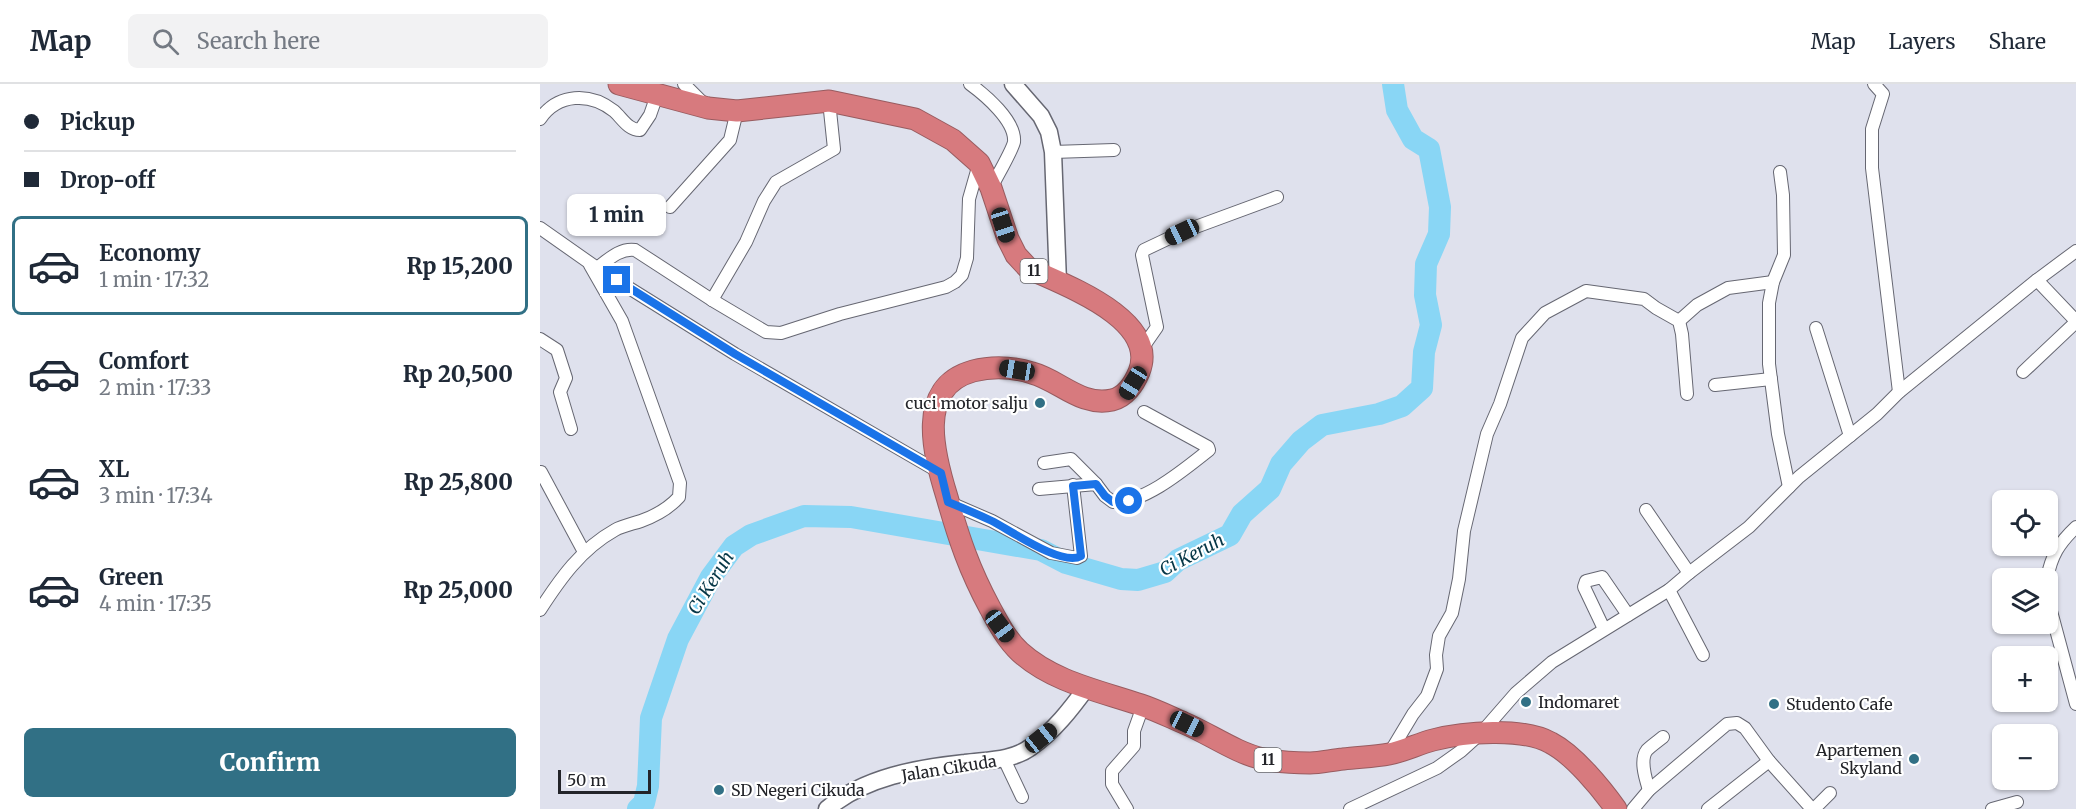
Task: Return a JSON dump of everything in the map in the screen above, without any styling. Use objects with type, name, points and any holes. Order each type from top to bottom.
[{"type":"highway","name":"11","points":[[620,84],[679,102],[690,102],[708,108],[737,111],[829,101],[915,119],[953,140],[979,163],[991,188],[1008,239],[1016,255],[1028,268],[1114,311],[1132,329],[1140,350],[1139,373],[1126,394],[1113,400],[1077,396],[1049,379],[1031,372],[1002,367],[965,373],[950,382],[938,401],[933,435],[964,557],[1000,626],[1018,651],[1039,666],[1066,680],[1143,706],[1261,759],[1311,763],[1389,754],[1436,739],[1482,732],[1510,732],[1550,741],[1587,773],[1616,809]]},
{"type":"street","points":[[684,84],[708,108]]},
{"type":"street","points":[[970,84],[988,97],[1009,123],[1013,133],[1014,143],[991,188]]},
{"type":"street","points":[[1012,84],[1041,116],[1049,132],[1053,152],[1058,282]]},
{"type":"street","points":[[1874,84],[1883,94],[1872,129],[1872,168],[1899,392]]},
{"type":"street","points":[[541,116],[554,103],[570,98],[588,99],[600,102],[632,128],[640,130],[650,115],[657,95]]},
{"type":"street","points":[[712,300],[746,242],[764,201],[776,182],[834,149],[829,101]]},
{"type":"street","points":[[670,207],[730,140],[737,111]]},
{"type":"street","points":[[1053,152],[1114,150]]},
{"type":"street","points":[[597,268],[616,254],[633,249],[766,332],[781,333],[955,282],[962,275],[968,258],[969,199],[979,163]]},
{"type":"street","points":[[1780,172],[1783,195],[1784,255],[1773,282],[1769,303],[1771,379],[1778,434],[1789,487]]},
{"type":"street","points":[[1140,350],[1157,327],[1142,255],[1144,250],[1182,232],[1277,197]]},
{"type":"street","points":[[540,228],[597,268],[735,354],[941,473]]},
{"type":"street","points":[[1350,809],[1437,768],[1461,751],[1482,732],[1516,693],[1552,663],[1669,590],[1749,527],[1789,487],[1899,392],[2076,251]]},
{"type":"street","points":[[541,606],[561,577],[584,552],[616,530],[644,520],[670,506],[680,497],[680,483],[622,321],[586,259]]},
{"type":"street","points":[[2023,372],[2076,322],[2037,280]]},
{"type":"street","points":[[1679,321],[1697,304],[1728,288],[1773,282]]},
{"type":"street","points":[[1389,754],[1413,714],[1427,696],[1437,669],[1436,655],[1439,636],[1452,613],[1459,579],[1464,531],[1487,434],[1500,404],[1522,338],[1545,314],[1586,291],[1644,299],[1679,321],[1687,394]]},
{"type":"street","points":[[1816,328],[1850,436]]},
{"type":"street","points":[[540,339],[557,350],[566,378],[560,392],[571,429]]},
{"type":"street","points":[[1715,385],[1771,379]]},
{"type":"street","points":[[1044,463],[1071,459],[1113,502],[1129,501],[1166,482],[1209,450],[1209,447],[1144,412]]},
{"type":"street","points":[[540,472],[584,552]]},
{"type":"street","points":[[1039,489],[1096,484]]},
{"type":"street","points":[[949,504],[992,521],[1051,553],[1077,558],[1081,556],[1073,486]]},
{"type":"street","points":[[1646,510],[1689,573]]},
{"type":"street","points":[[2049,568],[2061,542],[2076,527]]},
{"type":"street","points":[[1604,629],[1584,587],[1586,581],[1602,577],[1628,615]]},
{"type":"street","points":[[1669,590],[1703,655]]},
{"type":"street","points":[[2057,634],[2076,704]]},
{"type":"street","name":"Jalan Cikuda","points":[[827,809],[851,792],[880,780],[924,768],[1004,759],[1030,748],[1059,723],[1087,687]]},
{"type":"street","points":[[1127,809],[1112,784],[1112,771],[1134,746],[1134,731],[1143,706]]},
{"type":"street","points":[[1634,809],[1649,790],[1727,724],[1737,723],[1744,728],[1768,761],[1813,809],[1830,794]]},
{"type":"street","points":[[1649,790],[1644,772],[1644,756],[1646,751],[1662,737]]},
{"type":"street","points":[[1004,759],[1022,797]]},
{"type":"street","points":[[1708,809],[1768,761]]},
{"type":"street","points":[[1992,809],[2017,802]]},
{"type":"waterway","name":"Ci Keruh","points":[[638,809],[644,803],[648,786],[651,718],[678,639],[711,577],[734,546],[751,535],[804,516],[851,517],[1041,550],[1066,563],[1121,579],[1138,580],[1165,572],[1178,560],[1230,535],[1242,514],[1270,489],[1281,464],[1301,441],[1322,425],[1379,414],[1402,406],[1422,388],[1424,352],[1431,325],[1425,295],[1426,264],[1439,234],[1440,207],[1429,149],[1413,139],[1397,110],[1393,84]]},
{"type":"place","name":"cuci motor salju","points":[[1040,403]]},
{"type":"place","name":"Indomaret","points":[[1526,702]]},
{"type":"place","name":"Studento Cafe","points":[[1774,704]]},
{"type":"place","name":"Apartemen Skyland","points":[[1914,759]]},
{"type":"place","name":"SD Negeri Cikuda","points":[[719,790]]},
{"type":"route","points":[[617,280],[735,354],[941,473],[948,502],[992,521],[1051,553],[1073,558],[1081,556],[1073,486],[1096,484],[1113,502],[1129,501]]}]
